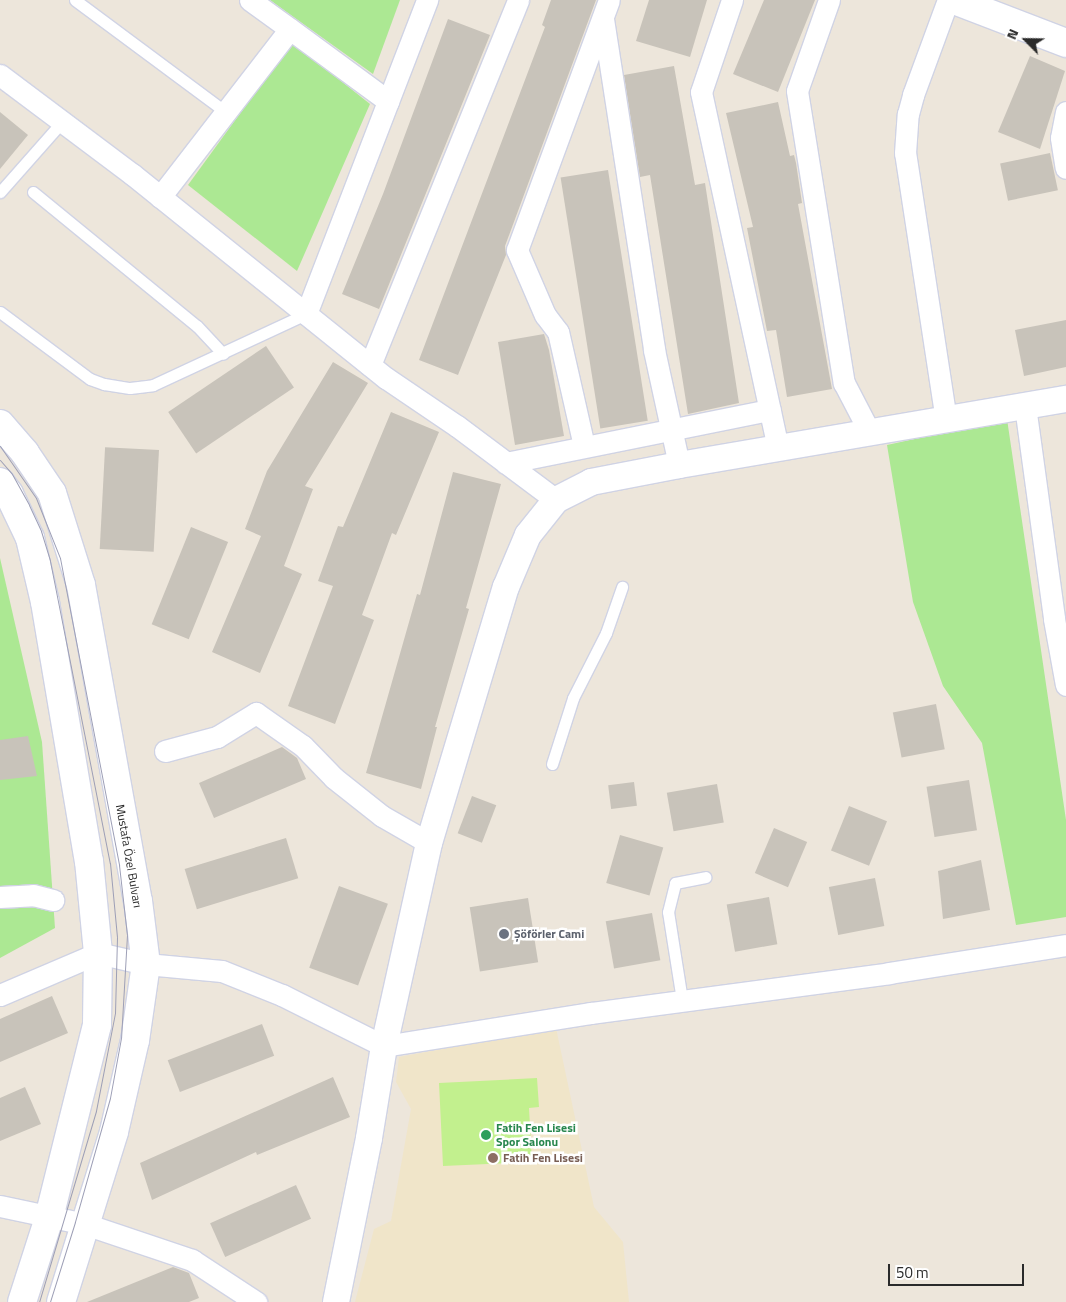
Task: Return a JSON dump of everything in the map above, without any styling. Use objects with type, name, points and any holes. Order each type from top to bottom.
[{"type":"main road","points":[[954,0],[1066,43]]},
{"type":"main road","name":"Mustafa Özel Bulvarı","points":[[0,424],[25,453],[52,493],[81,585],[138,901],[146,964],[135,1040],[114,1132],[61,1302]]},
{"type":"main road","points":[[0,482],[9,494],[30,538],[45,602],[89,861],[98,952],[97,1025],[49,1218],[22,1302]]},
{"type":"street","points":[[250,0],[388,101]]},
{"type":"street","points":[[306,314],[427,0]]},
{"type":"street","points":[[370,365],[518,0]]},
{"type":"street","points":[[732,0],[702,92],[778,448]]},
{"type":"street","points":[[829,0],[797,91],[844,383],[870,433]]},
{"type":"street","points":[[946,420],[905,153],[907,124],[913,95],[948,0]]},
{"type":"street","points":[[606,9],[654,350],[679,465]]},
{"type":"street","points":[[584,446],[558,332],[546,315],[517,250],[606,9]]},
{"type":"street","points":[[160,197],[290,29]]},
{"type":"street","points":[[1,76],[160,197],[370,365],[556,500]]},
{"type":"street","points":[[1066,112],[1061,138],[1066,168]]},
{"type":"street","points":[[336,1302],[370,1138],[384,1046],[429,843],[506,587],[528,535],[556,500],[591,482],[679,465],[1066,399]]},
{"type":"street","points":[[1025,406],[1060,618],[1066,685]]},
{"type":"street","points":[[506,463],[671,428],[770,410]]},
{"type":"street","points":[[165,751],[217,737],[256,713],[303,746],[334,778],[382,816],[429,843]]},
{"type":"street","points":[[0,897],[33,895],[53,900]]},
{"type":"street","points":[[0,996],[98,952],[146,964],[222,971],[282,995],[384,1046],[682,1000],[889,973],[1066,945]]},
{"type":"street","points":[[0,1206],[49,1218],[85,1224],[192,1260],[256,1302]]},
{"type":"lane","points":[[75,0],[226,112]]},
{"type":"lane","points":[[0,192],[62,122]]},
{"type":"lane","points":[[33,192],[197,326],[223,354]]},
{"type":"lane","points":[[0,312],[90,379],[119,387],[153,386],[306,314]]},
{"type":"lane","points":[[552,764],[573,698],[606,633],[622,587]]},
{"type":"lane","points":[[682,1000],[668,912],[675,883],[705,877]]},
{"type":"shaded area","name":"Fatih Fen Lisesi","points":[[556,1028],[594,1207],[623,1242],[629,1302],[355,1302],[374,1229],[391,1221],[411,1109],[396,1082],[399,1057]]},
{"type":"green space","points":[[270,0],[400,0],[373,74]]},
{"type":"green space","points":[[292,42],[370,104],[297,271],[188,185]]},
{"type":"green space","points":[[1007,419],[1066,820],[1066,917],[1016,925],[982,743],[943,686],[913,602],[887,445]]},
{"type":"green space","points":[[0,558],[42,742],[55,928],[0,958]]},
{"type":"green space","name":"Fatih Fen Lisesi Spor Salonu","points":[[537,1078],[539,1107],[529,1108],[532,1162],[443,1166],[439,1083]]},
{"type":"building","points":[[551,0],[596,0],[505,246],[506,255],[458,375],[419,360],[545,27],[542,25]]},
{"type":"building","points":[[649,0],[707,0],[690,57],[636,41]]},
{"type":"building","points":[[764,0],[815,0],[778,92],[733,74]]},
{"type":"building","points":[[448,19],[490,35],[379,309],[342,294],[383,194]]},
{"type":"building","points":[[1030,56],[1065,71],[1040,149],[998,132]]},
{"type":"building","points":[[674,66],[695,185],[705,183],[739,403],[688,414],[650,175],[640,177],[624,75]]},
{"type":"building","points":[[778,102],[790,156],[794,155],[796,163],[802,203],[798,204],[832,389],[787,397],[776,330],[767,331],[747,228],[753,227],[726,113]]},
{"type":"building","points":[[0,112],[28,135],[0,169]]},
{"type":"building","points":[[1050,153],[1058,190],[1008,201],[1000,164]]},
{"type":"building","points":[[608,170],[648,421],[600,428],[561,178]]},
{"type":"building","points":[[1066,320],[1066,367],[1024,376],[1015,330]]},
{"type":"building","points":[[544,334],[549,350],[564,436],[515,445],[498,342]]},
{"type":"building","points":[[266,346],[294,387],[196,453],[168,412]]},
{"type":"building","points":[[333,362],[368,383],[305,486],[313,489],[284,566],[302,574],[260,673],[212,652],[261,536],[245,529],[267,471]]},
{"type":"building","points":[[391,412],[439,432],[396,535],[392,533],[362,615],[374,620],[335,724],[288,706],[333,586],[318,581],[338,526],[343,527]]},
{"type":"building","points":[[105,447],[159,450],[154,552],[100,549]]},
{"type":"building","points":[[453,472],[501,484],[466,608],[469,609],[435,727],[437,727],[421,789],[366,773],[417,594],[420,595]]},
{"type":"building","points":[[191,527],[228,542],[189,639],[152,624]]},
{"type":"building","points":[[936,704],[945,749],[902,758],[893,712]]},
{"type":"building","points":[[28,736],[37,776],[0,780],[0,740]]},
{"type":"building","points":[[282,747],[297,758],[306,779],[214,818],[199,783]]},
{"type":"building","points":[[969,780],[977,830],[935,837],[927,787]]},
{"type":"building","points":[[634,782],[637,806],[611,809],[608,785]]},
{"type":"building","points":[[717,784],[724,822],[674,831],[667,793]]},
{"type":"building","points":[[472,796],[496,805],[482,843],[458,833]]},
{"type":"building","points":[[849,806],[887,821],[869,866],[831,851]]},
{"type":"building","points":[[774,828],[807,842],[788,887],[755,873]]},
{"type":"building","points":[[620,835],[663,847],[649,895],[606,883]]},
{"type":"building","points":[[286,838],[298,878],[197,909],[185,869]]},
{"type":"building","points":[[981,860],[990,910],[943,919],[938,871]]},
{"type":"building","points":[[875,878],[884,926],[838,935],[829,887]]},
{"type":"building","points":[[339,886],[388,904],[358,986],[309,968]]},
{"type":"building","points":[[769,897],[777,944],[735,952],[727,904]]},
{"type":"building","name":"Şöförler Cami","points":[[528,898],[538,962],[480,971],[470,907]]},
{"type":"building","points":[[652,913],[660,960],[614,968],[606,921]]},
{"type":"building","points":[[52,996],[68,1033],[0,1062],[0,1019]]},
{"type":"building","points":[[262,1024],[274,1056],[180,1092],[168,1060]]},
{"type":"building","points":[[333,1077],[350,1117],[257,1155],[256,1152],[152,1200],[140,1163]]},
{"type":"building","points":[[25,1087],[41,1124],[0,1141],[0,1098]]},
{"type":"building","points":[[296,1185],[311,1219],[225,1257],[210,1223]]},
{"type":"building","points":[[173,1267],[189,1273],[199,1298],[189,1302],[87,1302]]},
{"type":"tram line","points":[[0,446],[36,498],[60,558],[119,865],[127,935],[121,1038],[110,1098],[50,1302]]},
{"type":"tram line","points":[[0,460],[12,474],[29,505],[41,531],[50,561],[110,863],[117,937],[115,1013],[96,1111],[39,1302]]},
{"type":"place","name":"Şöförler Cami","points":[[504,934]]},
{"type":"place","name":"Fatih Fen Lisesi Spor Salonu","points":[[486,1135]]},
{"type":"place","name":"Fatih Fen Lisesi","points":[[493,1158]]}]
